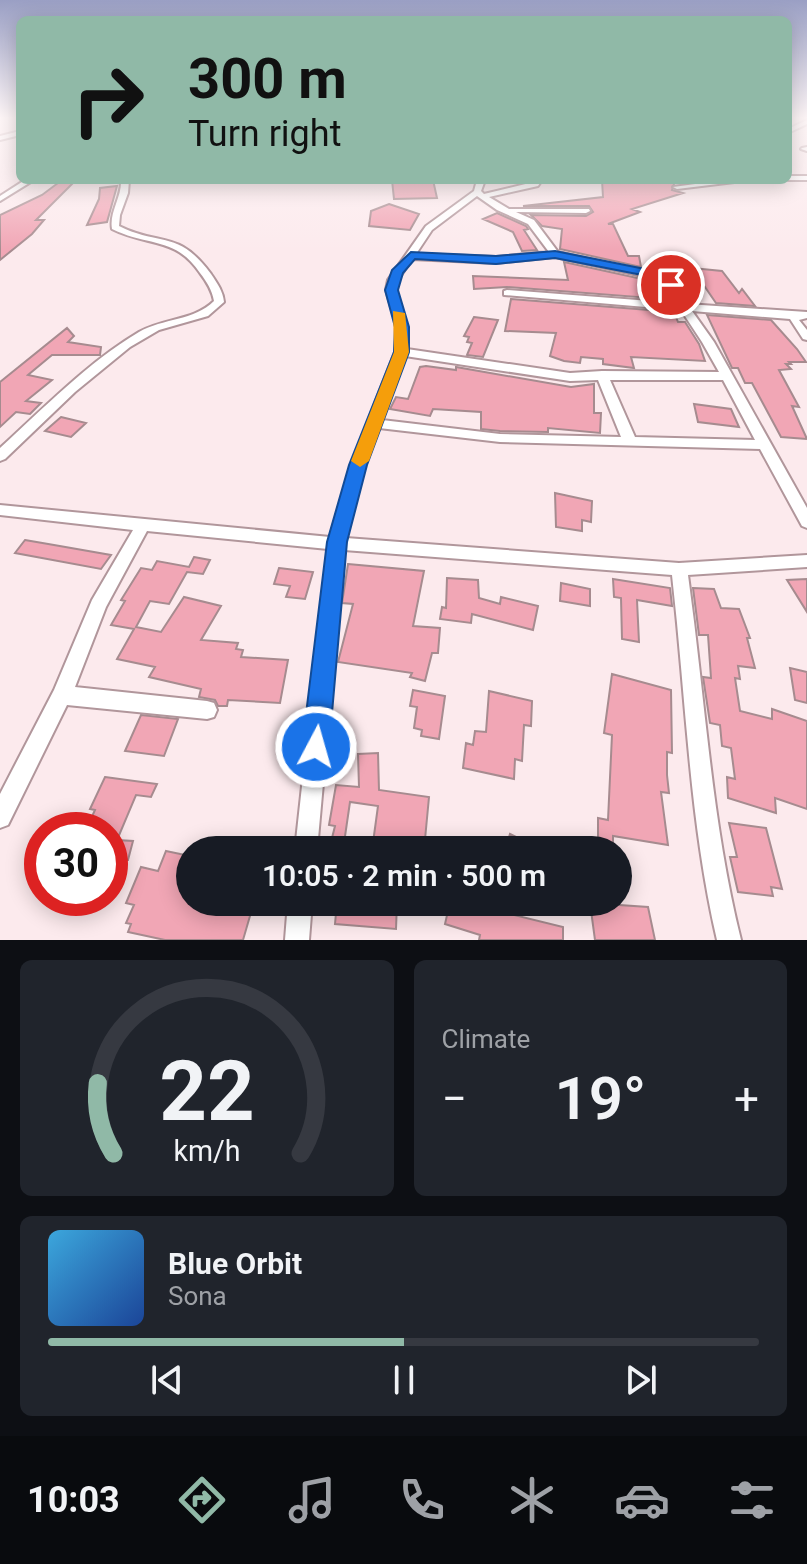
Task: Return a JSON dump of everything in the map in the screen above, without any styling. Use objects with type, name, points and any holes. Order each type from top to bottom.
[{"type":"street","points":[[0,199],[24,184]]},
{"type":"street","points":[[0,456],[109,356],[149,330],[197,317],[219,302],[219,294],[198,260],[181,245],[134,236],[115,227],[114,221],[128,192],[126,184]]},
{"type":"street","points":[[307,836],[337,542],[358,465],[401,352],[402,327],[391,290],[397,273],[429,228],[480,189],[535,184]]},
{"type":"street","points":[[677,187],[707,184]]},
{"type":"street","points":[[480,189],[504,210],[531,222],[555,254]]},
{"type":"street","points":[[504,210],[586,211]]},
{"type":"street","points":[[411,256],[496,260],[555,254],[664,278],[685,307],[807,522]]},
{"type":"street","points":[[507,293],[802,316]]},
{"type":"street","points":[[802,316],[794,320],[807,337]]},
{"type":"street","points":[[401,352],[570,377],[725,376]]},
{"type":"street","points":[[602,375],[630,442]]},
{"type":"street","points":[[375,423],[500,438],[763,445]]},
{"type":"street","points":[[0,510],[142,527],[679,569],[807,561]]},
{"type":"street","points":[[0,817],[62,695],[81,641],[142,527]]},
{"type":"street","points":[[679,569],[696,707],[696,756],[707,846],[729,940]]},
{"type":"street","points":[[62,695],[207,710]]},
{"type":"street","points":[[297,940],[299,916]]},
{"type":"building","points":[[57,184],[72,184],[36,220],[44,220],[32,234],[0,260],[0,215],[42,195]]},
{"type":"building","points":[[392,184],[434,184],[437,198],[394,199]]},
{"type":"building","points":[[602,184],[674,184],[672,190],[683,193],[632,209],[640,212],[608,224],[613,224],[628,256],[639,256],[641,267],[560,249],[562,229],[542,226],[531,215],[586,216],[593,212],[589,206],[523,206],[603,197]]},
{"type":"building","points":[[117,186],[107,222],[87,225],[99,199],[100,188]]},
{"type":"building","points":[[389,204],[419,214],[410,230],[369,226],[371,211]]},
{"type":"building","points":[[497,213],[526,226],[528,229],[524,230],[537,250],[522,251],[513,232],[483,219]]},
{"type":"building","points":[[564,262],[642,279],[644,292],[662,295],[663,299],[507,287],[474,289],[473,276],[568,280]]},
{"type":"building","points":[[692,268],[722,271],[739,293],[742,289],[755,306],[716,303]]},
{"type":"building","points":[[511,299],[674,312],[678,322],[685,322],[699,344],[705,361],[631,357],[634,368],[603,364],[603,359],[581,357],[580,363],[564,361],[550,356],[556,333],[505,331]]},
{"type":"building","points":[[707,315],[771,320],[797,349],[806,362],[789,362],[791,364],[786,364],[791,369],[779,370],[799,407],[792,406],[807,439],[781,437],[752,383],[745,383],[738,368],[732,368]]},
{"type":"building","points":[[474,317],[498,320],[483,357],[467,355],[472,343],[467,342],[469,337],[464,336]]},
{"type":"building","points":[[67,328],[74,336],[68,342],[101,347],[100,355],[52,355],[28,375],[52,380],[26,401],[41,403],[30,414],[16,412],[0,427],[0,382]]},
{"type":"building","points":[[420,367],[456,370],[456,367],[571,387],[594,384],[594,413],[601,413],[600,433],[548,428],[548,432],[481,429],[481,412],[433,409],[430,416],[390,409],[396,397],[408,399]]},
{"type":"building","points":[[694,404],[731,409],[739,427],[698,422]]},
{"type":"building","points":[[61,417],[86,423],[71,437],[45,431]]},
{"type":"building","points":[[555,493],[592,501],[591,522],[582,520],[582,531],[556,527]]},
{"type":"building","points":[[25,540],[111,555],[101,569],[15,553]]},
{"type":"building","points":[[194,557],[210,560],[203,574],[187,572],[169,604],[150,601],[136,627],[161,632],[184,597],[221,606],[201,640],[238,643],[236,649],[243,650],[241,657],[288,660],[280,703],[228,700],[227,706],[218,706],[215,700],[199,697],[201,689],[149,677],[155,667],[117,659],[134,629],[111,625],[125,601],[121,600],[141,568],[152,570],[157,561],[189,567]]},
{"type":"building","points":[[348,564],[424,571],[413,626],[440,628],[438,653],[432,653],[425,681],[410,677],[412,673],[338,662],[353,604],[342,603]]},
{"type":"building","points":[[279,568],[313,572],[305,599],[286,597],[290,586],[274,584]]},
{"type":"building","points":[[447,578],[478,580],[479,598],[500,604],[501,597],[538,606],[533,630],[472,614],[471,623],[440,619],[442,607],[446,608]]},
{"type":"building","points":[[613,579],[670,588],[672,606],[637,600],[639,642],[622,639],[621,598],[614,597]]},
{"type":"building","points":[[807,579],[807,612],[787,580]]},
{"type":"building","points":[[561,583],[590,589],[590,606],[560,601]]},
{"type":"building","points":[[693,588],[714,589],[721,608],[739,609],[750,638],[747,638],[755,668],[738,666],[740,679],[735,678],[740,711],[772,719],[772,709],[807,721],[807,809],[775,798],[776,813],[728,798],[727,777],[735,779],[731,748],[722,746],[720,725],[710,723],[703,677],[711,678],[708,635],[699,635]]},
{"type":"building","points":[[790,668],[807,672],[807,703],[795,700]]},
{"type":"building","points":[[612,674],[671,690],[672,753],[667,752],[669,793],[661,792],[668,845],[632,839],[632,836],[598,836],[598,818],[608,820],[612,735],[604,733]]},
{"type":"building","points":[[413,690],[445,696],[439,739],[421,736],[422,730],[414,728],[417,707],[410,706]]},
{"type":"building","points":[[489,691],[532,701],[531,726],[524,725],[522,761],[515,759],[514,779],[463,768],[466,743],[473,745],[475,731],[486,732]]},
{"type":"building","points":[[141,715],[178,719],[164,756],[125,751]]},
{"type":"building","points":[[378,753],[379,790],[429,797],[425,836],[374,836],[378,806],[350,802],[345,836],[332,836],[335,826],[329,825],[336,785],[359,787],[358,754]]},
{"type":"building","points":[[105,777],[157,784],[151,797],[136,795],[128,814],[94,812],[90,809]]},
{"type":"building","points":[[729,823],[766,828],[782,889],[771,887],[773,896],[738,892],[730,857],[737,857]]},
{"type":"building","points":[[128,841],[133,841],[128,860]]},
{"type":"building","points":[[166,851],[176,853],[176,916],[250,916],[243,940],[165,940],[128,932],[131,924],[126,923],[134,905],[128,904],[128,898],[141,867],[158,871]]},
{"type":"building","points":[[632,906],[648,907],[655,940],[595,940],[592,916],[632,916]]},
{"type":"building","points":[[336,916],[396,916],[396,929],[335,924]]},
{"type":"building","points":[[447,916],[518,916],[563,927],[563,940],[479,940],[480,935],[445,924]]},
{"type":"slow traffic","points":[[360,461],[401,352],[402,327],[398,313]]},
{"type":"route","points":[[316,747],[337,542],[358,465],[401,352],[402,327],[391,290],[397,273],[411,256],[496,260],[555,254],[651,274],[664,278],[671,285]]}]
